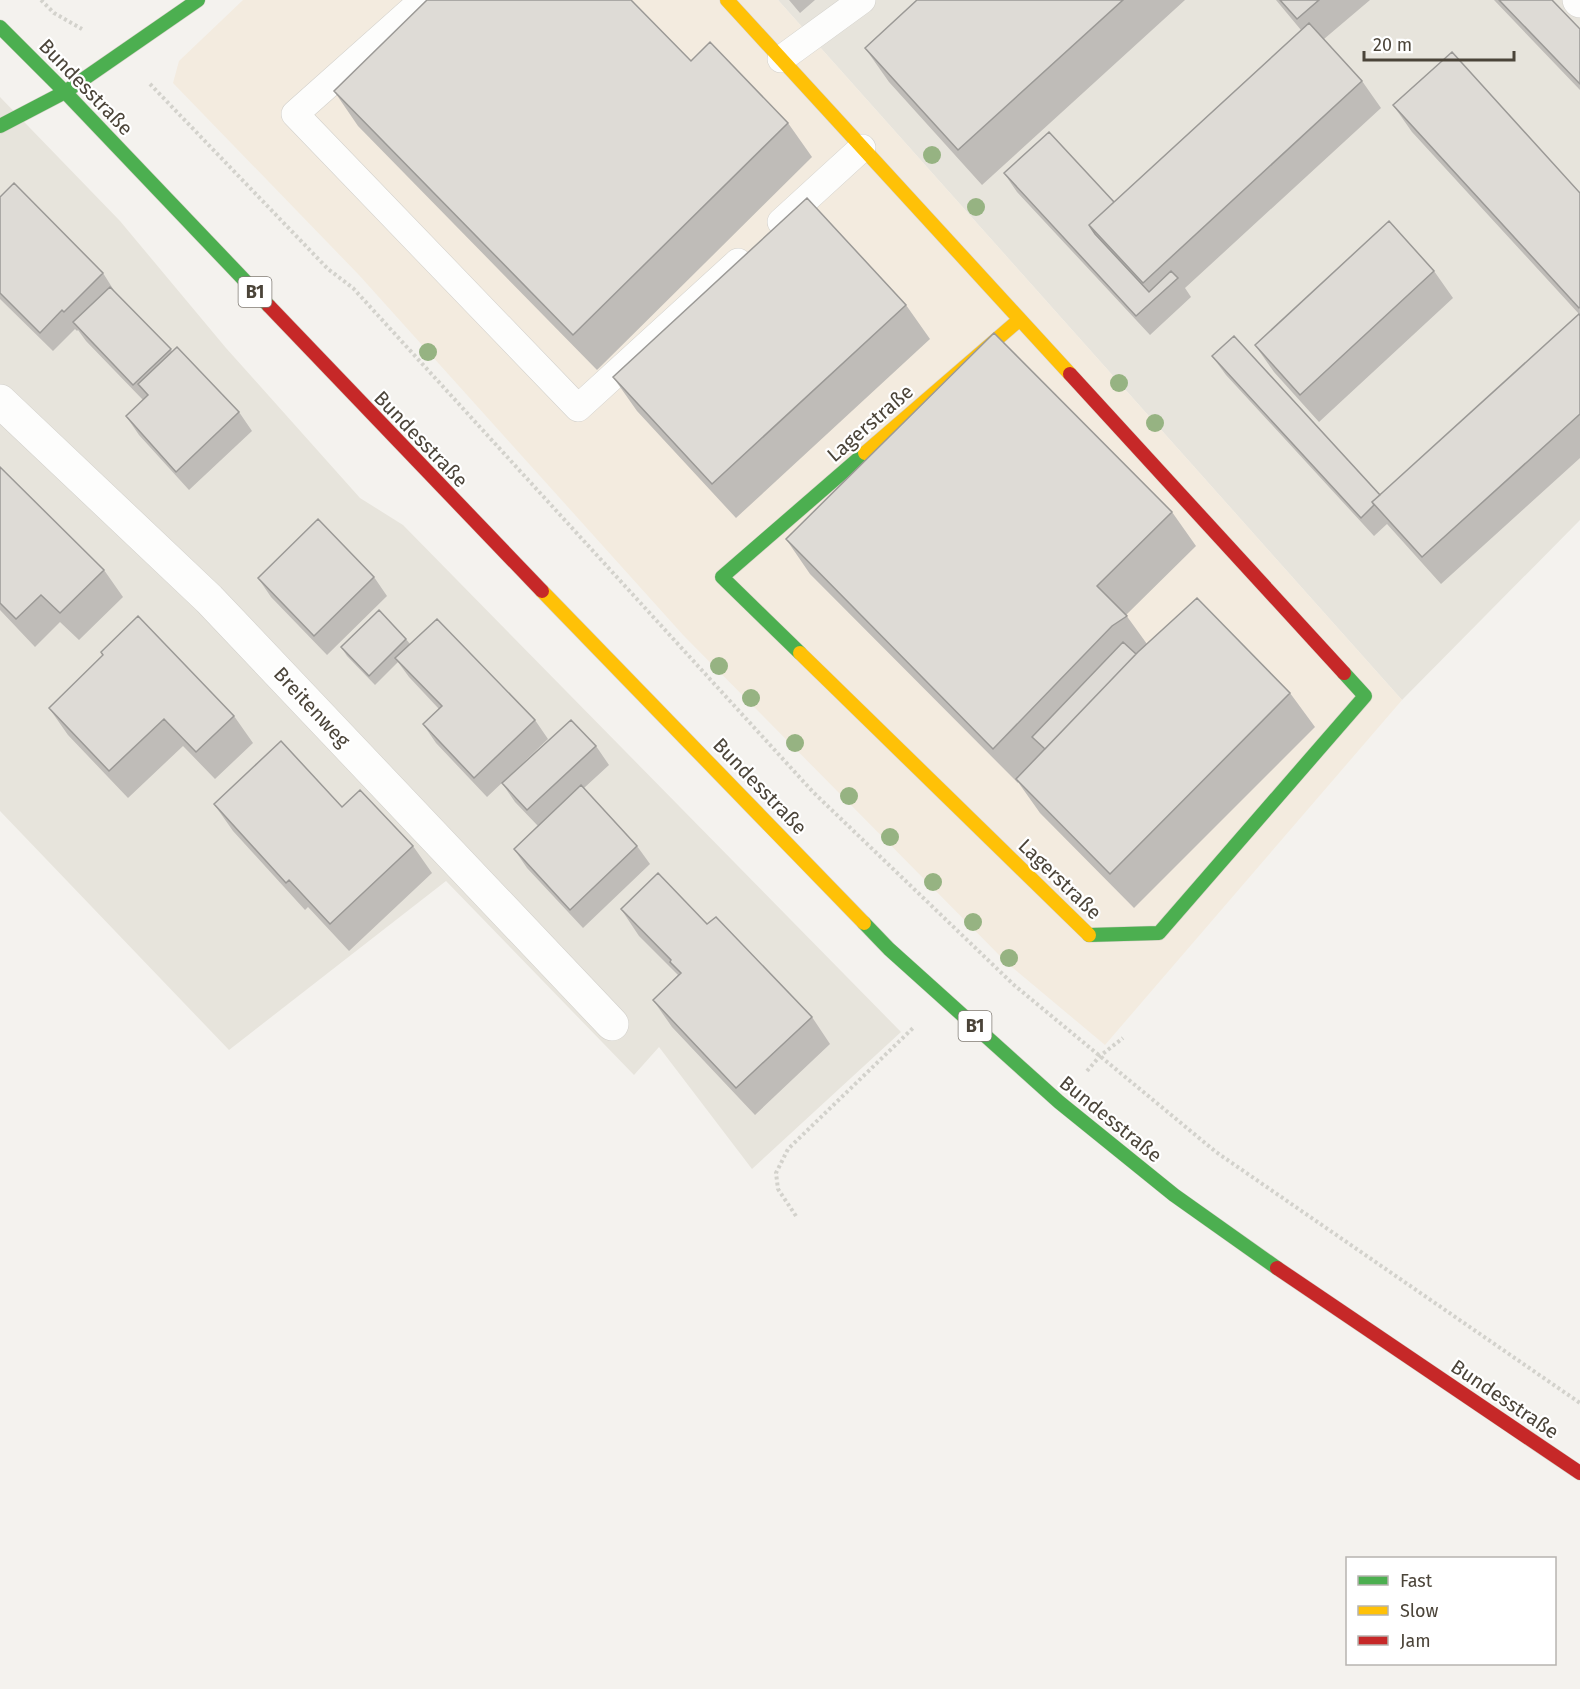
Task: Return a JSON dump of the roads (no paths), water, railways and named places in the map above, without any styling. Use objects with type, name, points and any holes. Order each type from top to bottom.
[{"type":"street","points":[[0,126],[65,92],[198,0]]},
{"type":"street","name":"Lagerstraße","points":[[727,0],[1365,696],[1159,933],[1090,936],[722,577],[1019,320]]},
{"type":"street","name":"Bundesstraße","points":[[0,27],[65,92],[444,492],[803,858],[889,949],[1059,1102],[1174,1195],[1323,1301],[1580,1473]]},
{"type":"street","name":"Breitenweg","points":[[0,401],[209,599],[612,1024]]},
{"type":"lane","points":[[423,0],[295,114],[578,408],[862,148]]},
{"type":"lane","points":[[781,59],[862,0]]}]
